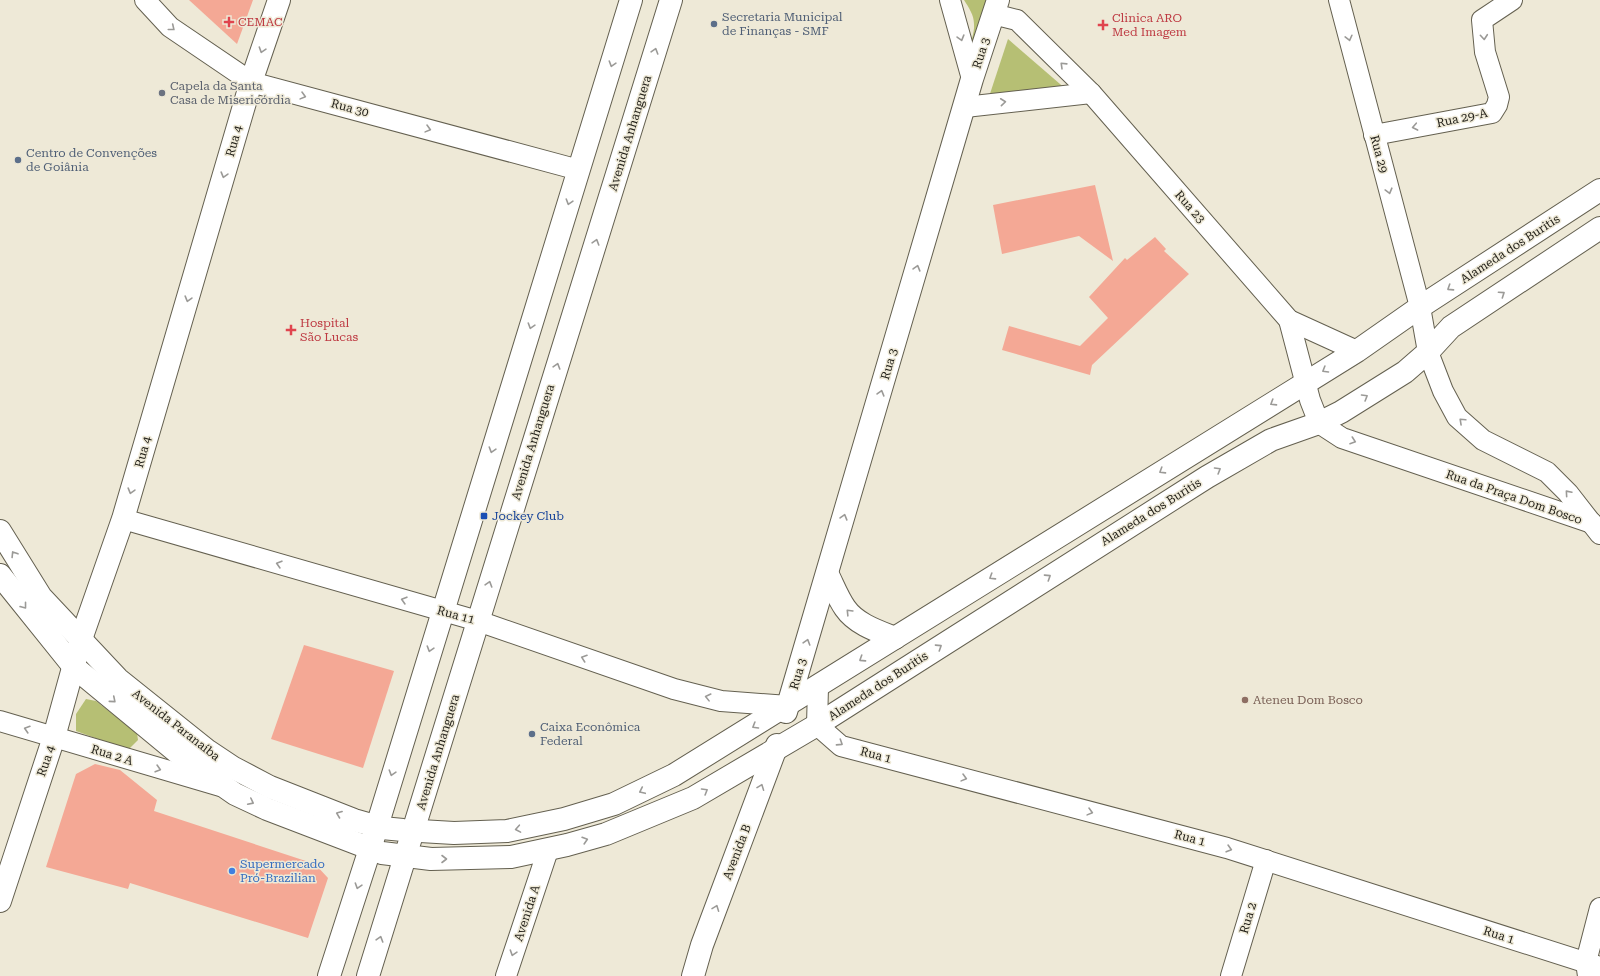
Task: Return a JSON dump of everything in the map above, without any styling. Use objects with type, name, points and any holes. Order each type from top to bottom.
[{"type":"main road","name":"Rua 4","points":[[0,901],[54,737],[81,639],[123,519],[251,82],[279,0]]},
{"type":"main road","points":[[329,976],[370,849],[442,611],[632,0]]},
{"type":"main road","name":"Avenida Anhanguera","points":[[368,976],[671,0]]},
{"type":"main road","name":"Rua 3","points":[[782,728],[972,79],[996,7]]},
{"type":"main road","name":"Alameda dos Buritis","points":[[413,831],[454,833],[507,831],[564,819],[614,804],[674,776],[1357,351],[1420,307],[1600,190]]},
{"type":"main road","name":"Alameda dos Buritis","points":[[405,857],[475,859],[511,857],[548,850],[630,826],[693,798],[817,725],[1207,477],[1271,440],[1319,423],[1341,412],[1405,372],[1428,352],[1451,327],[1600,228]]},
{"type":"main road","name":"Avenida Paranaíba","points":[[0,531],[41,597],[118,679],[208,751],[232,767],[270,787],[354,820],[376,826],[413,831]]},
{"type":"main road","name":"Avenida Paranaíba","points":[[0,575],[74,667],[189,762],[224,787],[267,810],[370,849],[405,857]]},
{"type":"main road","points":[[828,575],[845,608],[857,620],[876,631],[895,638]]},
{"type":"main road","name":"Avenida B","points":[[693,976],[702,945],[782,728]]},
{"type":"street","name":"Rua 30","points":[[145,0],[170,27],[251,82],[579,170]]},
{"type":"street","points":[[950,0],[972,79]]},
{"type":"street","name":"Rua 29","points":[[1339,0],[1420,307]]},
{"type":"street","name":"Rua 29-A","points":[[1374,135],[1492,113],[1497,105],[1499,97],[1485,52],[1482,20],[1512,0]]},
{"type":"street","name":"Rua 23","points":[[996,7],[1018,20],[1091,93],[1289,320],[1357,351]]},
{"type":"street","points":[[964,107],[1091,93]]},
{"type":"street","points":[[1420,307],[1428,352]]},
{"type":"street","name":"Rua 23","points":[[1289,320],[1306,382]]},
{"type":"street","name":"Rua da Praça Dom Bosco","points":[[1428,352],[1443,391],[1457,417],[1483,440],[1547,472],[1568,493],[1596,529]]},
{"type":"street","points":[[1306,382],[1310,400],[1319,423]]},
{"type":"street","name":"Rua da Praça Dom Bosco","points":[[1319,423],[1342,438],[1535,504],[1596,529]]},
{"type":"street","points":[[1535,504],[1547,472]]},
{"type":"street","name":"Rua 11","points":[[123,519],[478,621],[674,688],[721,701],[788,706]]},
{"type":"street","points":[[817,725],[818,687]]},
{"type":"street","name":"Rua 2 A","points":[[0,721],[224,787]]},
{"type":"street","name":"Rua 1","points":[[817,725],[841,746],[1227,848],[1591,968]]},
{"type":"street","name":"Avenida A","points":[[506,976],[548,850]]},
{"type":"street","name":"Rua 2","points":[[1231,976],[1266,860]]},
{"type":"street","points":[[1591,968],[1600,908]]},
{"type":"green space","points":[[964,0],[990,0],[973,53],[971,42],[974,21]]},
{"type":"green space","points":[[1008,39],[1082,103],[983,115]]},
{"type":"green space","points":[[86,699],[96,701],[137,733],[138,740],[128,750],[76,731],[76,714]]},
{"type":"building","name":"CEMAC","points":[[189,0],[253,0],[237,44]]},
{"type":"building","points":[[1095,185],[1113,261],[1079,236],[1002,254],[993,205]]},
{"type":"building","points":[[1155,237],[1166,249],[1164,251],[1189,274],[1092,365],[1090,375],[1002,350],[1009,326],[1080,346],[1108,318],[1089,297],[1125,258],[1127,260]]},
{"type":"building","points":[[304,645],[394,671],[363,768],[271,739]]},
{"type":"building","points":[[95,764],[120,770],[157,800],[154,811],[315,864],[328,878],[308,938],[130,883],[128,889],[46,867],[76,774]]},
{"type":"place","name":"CEMAC","points":[[229,22]]},
{"type":"place","name":"Secretaria Municipal de Finanças - SMF","points":[[714,24]]},
{"type":"place","name":"Clinica ARO Med Imagem","points":[[1103,25]]},
{"type":"place","name":"Capela da Santa Casa de Misericórdia","points":[[162,93]]},
{"type":"place","name":"Centro de Convenções de Goiânia","points":[[18,160]]},
{"type":"place","name":"Hospital São Lucas","points":[[291,330]]},
{"type":"place","name":"Jockey Club","points":[[484,516]]},
{"type":"place","name":"Ateneu Dom Bosco","points":[[1245,700]]},
{"type":"place","name":"Caixa Econômica Federal","points":[[532,734]]},
{"type":"place","name":"Supermercado Pró-Brazilian","points":[[232,871]]}]
